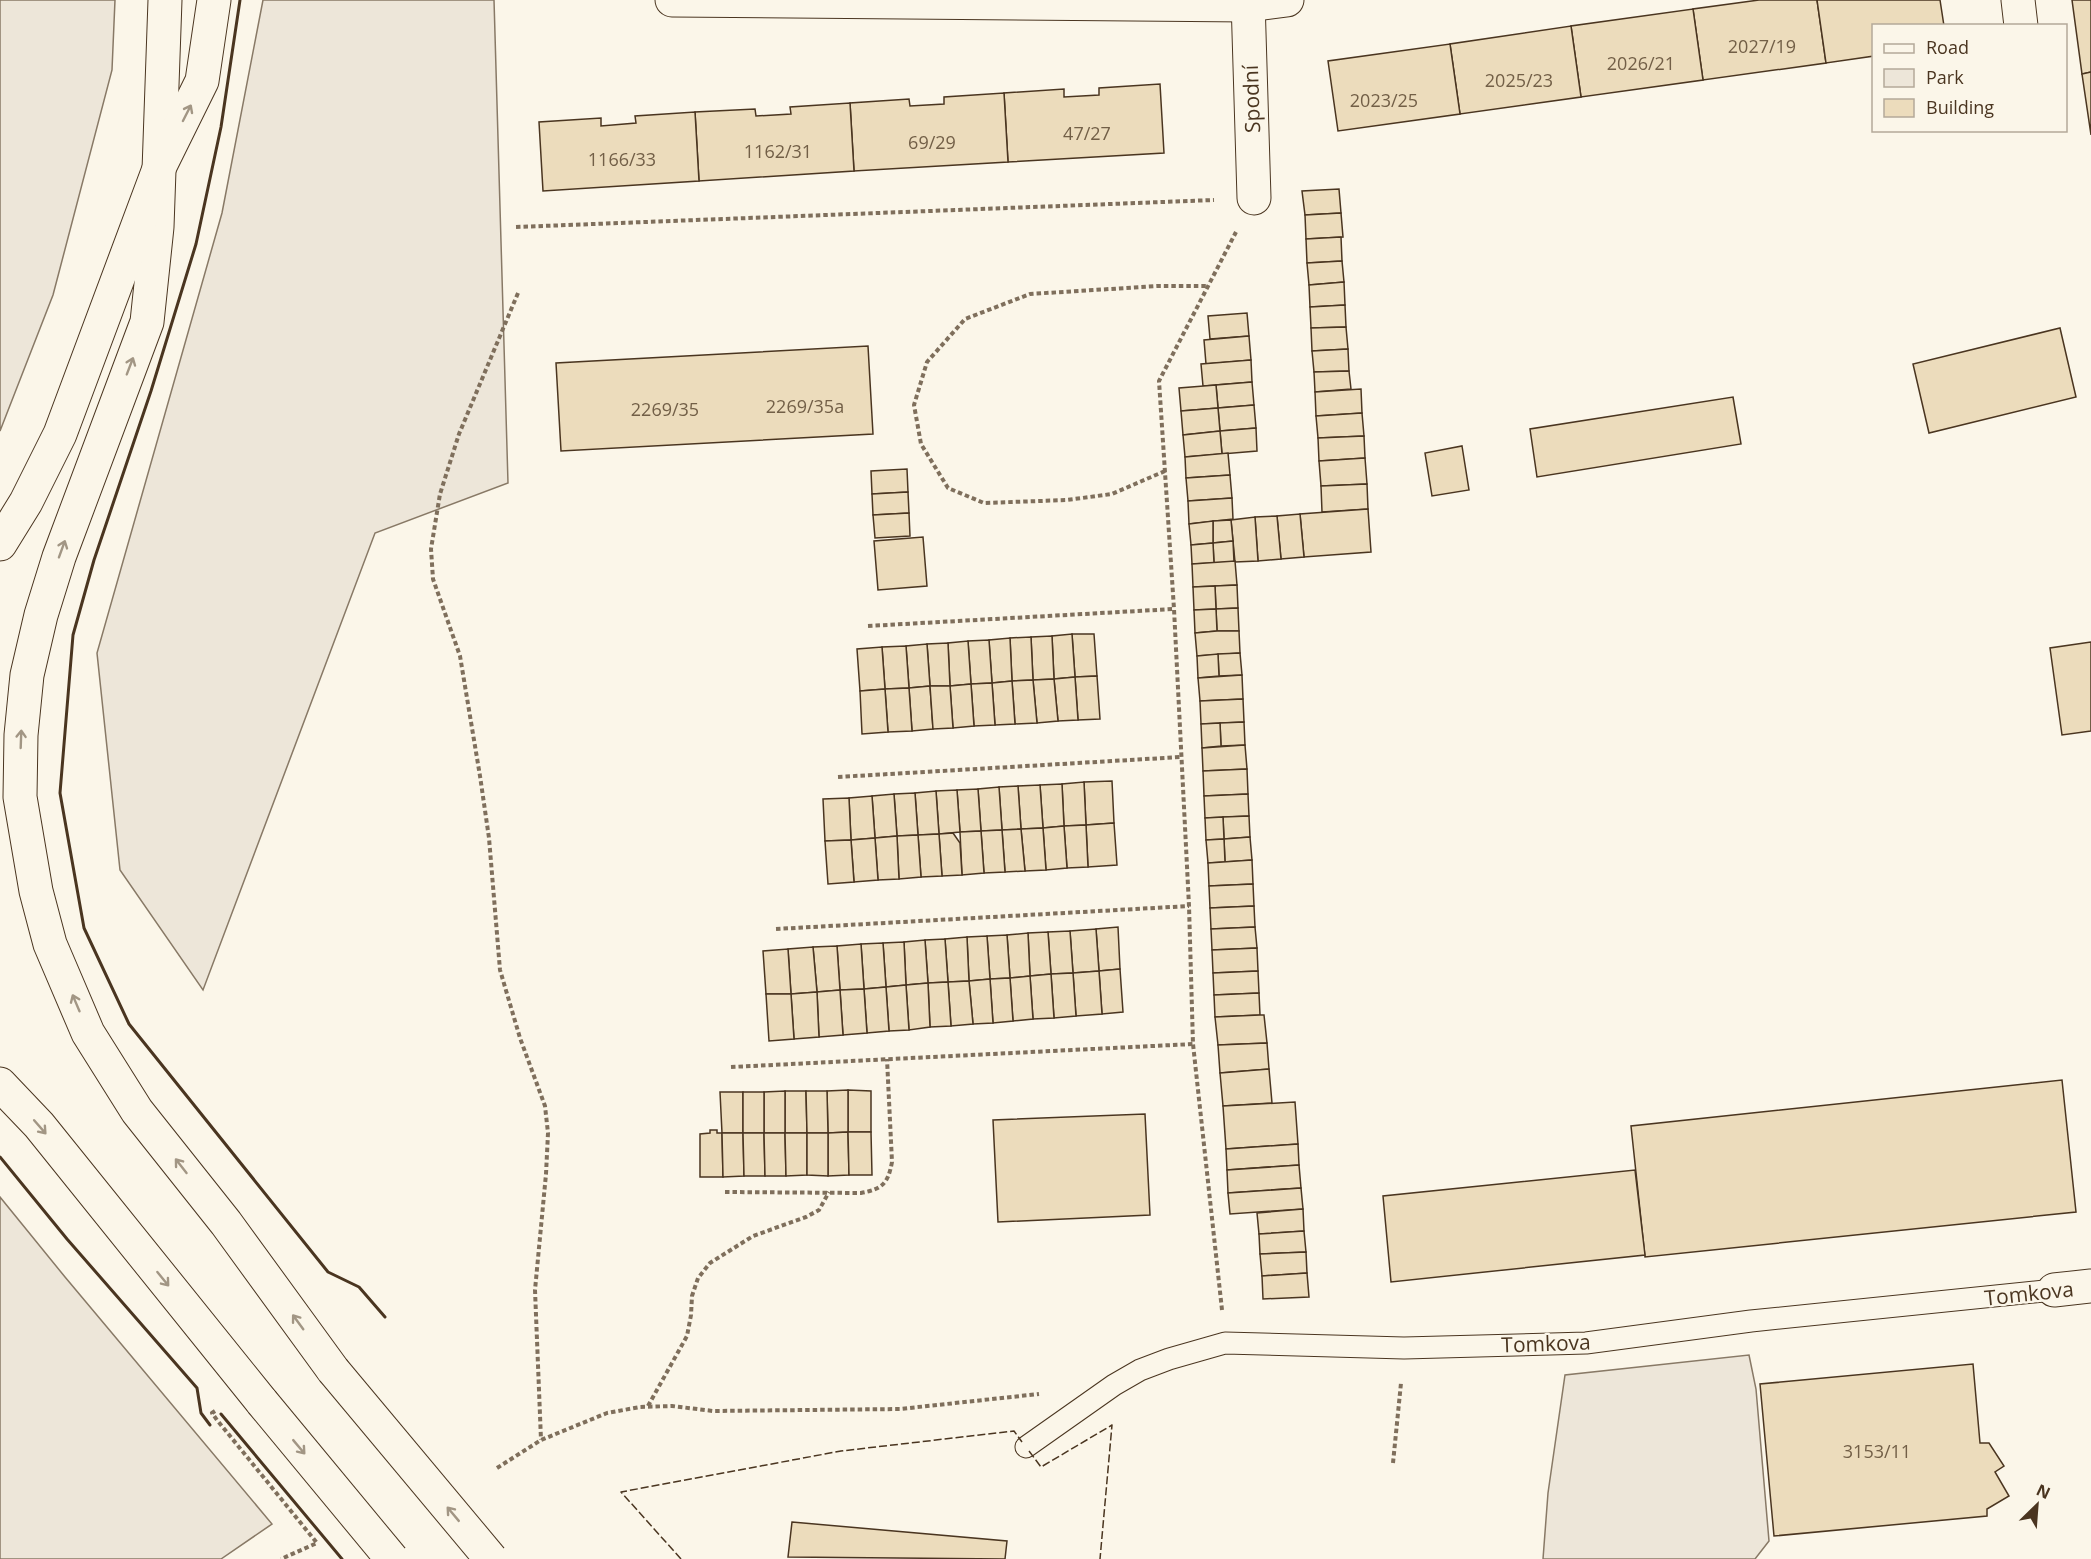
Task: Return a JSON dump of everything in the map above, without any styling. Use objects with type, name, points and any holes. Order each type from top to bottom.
[{"type":"main road","points":[[165,0],[157,226],[147,322],[59,557],[41,615],[27,675],[21,735],[20,797],[36,891],[50,944],[88,1033],[137,1111],[226,1223],[333,1370],[491,1559]]},
{"type":"main road","points":[[0,544],[26,502],[60,434],[160,166],[202,81],[214,0]]},
{"type":"main road","points":[[672,0],[1248,3],[1287,0]]},
{"type":"main road","points":[[2018,0],[2021,24]]},
{"type":"main road","name":"Spodní","points":[[1248,3],[1254,198]]},
{"type":"main road","points":[[0,1084],[39,1125],[392,1559]]},
{"type":"main road","name":"Tomkova","points":[[2054,1290],[2091,1286]]},
{"type":"lane","name":"Tomkova","points":[[1026,1447],[1094,1398],[1140,1370],[1225,1343],[1404,1348],[1586,1343],[1751,1321],[2054,1290]]},
{"type":"path","points":[[516,227],[1254,198],[1159,381],[1190,906],[1193,1044],[1225,1343]]},
{"type":"path","points":[[1165,471],[1112,494],[1067,500],[984,503],[948,488],[921,444],[914,405],[927,362],[965,319],[1030,294],[1158,286],[1208,286]]},
{"type":"path","points":[[518,293],[459,434],[440,494],[431,549],[433,579],[460,656],[478,765],[489,838],[500,970],[519,1038],[544,1106],[548,1133],[536,1290],[541,1440]]},
{"type":"path","points":[[868,626],[1174,609]]},
{"type":"path","points":[[838,777],[1181,757]]},
{"type":"path","points":[[776,929],[1190,906]]},
{"type":"path","points":[[730,1067],[1193,1044]]},
{"type":"path","points":[[725,1192],[861,1193],[883,1186],[890,1176],[892,1162],[887,1059]]},
{"type":"path","points":[[648,1407],[687,1335],[698,1278],[710,1263],[753,1236],[819,1210],[829,1192]]},
{"type":"path","points":[[1393,1463],[1404,1348]]},
{"type":"path","points":[[497,1468],[541,1440],[607,1413],[648,1407],[672,1406],[713,1411],[900,1408],[1044,1394],[1094,1398]]},
{"type":"path","points":[[212,1413],[317,1543],[281,1559]]},
{"type":"green space","points":[[0,0],[115,0],[112,70],[53,295],[0,431]]},
{"type":"green space","points":[[263,0],[494,0],[508,483],[375,533],[203,990],[120,870],[97,653],[222,213]]},
{"type":"green space","points":[[0,1197],[272,1524],[221,1559],[0,1559]]},
{"type":"green space","points":[[1749,1355],[1756,1389],[1769,1541],[1755,1559],[1543,1559],[1548,1493],[1565,1375]]},
{"type":"building","points":[[1759,0],[1817,0],[1826,63],[1703,80],[1693,9]]},
{"type":"building","points":[[1817,0],[1940,0],[1944,24],[1872,24],[1872,56],[1826,63]]},
{"type":"building","points":[[2072,0],[2091,0],[2091,72],[2082,74]]},
{"type":"building","points":[[1693,9],[1703,80],[1581,97],[1571,26]]},
{"type":"building","points":[[1571,26],[1581,97],[1460,114],[1450,44]]},
{"type":"building","points":[[1450,44],[1460,114],[1338,131],[1328,61]]},
{"type":"building","points":[[2091,72],[2091,135],[2082,74]]},
{"type":"building","points":[[1160,84],[1164,153],[1008,162],[1004,93],[1064,89],[1064,97],[1099,95],[1099,88]]},
{"type":"building","points":[[1004,93],[1008,162],[854,171],[850,103],[909,99],[910,106],[944,104],[944,97]]},
{"type":"building","points":[[850,103],[854,171],[699,181],[695,112],[755,109],[756,116],[791,114],[790,107]]},
{"type":"building","points":[[695,112],[699,181],[543,191],[539,122],[601,118],[601,126],[636,123],[635,116]]},
{"type":"building","points":[[1339,189],[1341,213],[1305,215],[1302,191]]},
{"type":"building","points":[[1341,213],[1343,237],[1306,239],[1305,215]]},
{"type":"building","points":[[1341,237],[1342,261],[1307,263],[1306,239]]},
{"type":"building","points":[[1342,261],[1344,282],[1309,285],[1307,263]]},
{"type":"building","points":[[1344,282],[1345,305],[1310,307],[1309,285]]},
{"type":"building","points":[[1345,305],[1346,327],[1311,328],[1310,307]]},
{"type":"building","points":[[1247,313],[1249,336],[1210,339],[1208,316]]},
{"type":"building","points":[[1346,327],[1348,349],[1312,351],[1311,328]]},
{"type":"building","points":[[2060,328],[2076,397],[1929,433],[1913,364]]},
{"type":"building","points":[[1249,336],[1251,360],[1206,364],[1204,340]]},
{"type":"building","points":[[868,346],[873,434],[561,451],[556,363]]},
{"type":"building","points":[[1348,349],[1349,371],[1314,372],[1312,351]]},
{"type":"building","points":[[1251,360],[1252,382],[1203,386],[1201,364]]},
{"type":"building","points":[[1349,371],[1351,389],[1315,392],[1314,372]]},
{"type":"building","points":[[1252,382],[1254,405],[1218,408],[1216,385]]},
{"type":"building","points":[[1216,385],[1218,408],[1181,411],[1179,388]]},
{"type":"building","points":[[1361,389],[1362,413],[1316,416],[1315,392]]},
{"type":"building","points":[[1733,397],[1741,444],[1537,477],[1530,429]]},
{"type":"building","points":[[1254,405],[1256,428],[1220,431],[1218,408]]},
{"type":"building","points":[[1218,408],[1220,431],[1183,435],[1181,411]]},
{"type":"building","points":[[1362,413],[1364,436],[1318,438],[1316,416]]},
{"type":"building","points":[[1256,428],[1257,451],[1222,454],[1220,431]]},
{"type":"building","points":[[1220,431],[1222,454],[1185,457],[1183,435]]},
{"type":"building","points":[[1364,436],[1365,458],[1319,461],[1318,438]]},
{"type":"building","points":[[1462,446],[1469,490],[1432,496],[1425,453]]},
{"type":"building","points":[[1228,453],[1230,475],[1186,478],[1185,457]]},
{"type":"building","points":[[1365,458],[1367,484],[1321,486],[1319,461]]},
{"type":"building","points":[[907,469],[908,492],[872,494],[871,471]]},
{"type":"building","points":[[1230,475],[1232,498],[1188,501],[1186,478]]},
{"type":"building","points":[[1367,484],[1368,509],[1322,512],[1321,486]]},
{"type":"building","points":[[908,492],[909,513],[873,515],[872,494]]},
{"type":"building","points":[[1232,498],[1233,519],[1189,524],[1188,501]]},
{"type":"building","points":[[1368,509],[1371,552],[1304,557],[1300,514]]},
{"type":"building","points":[[909,513],[910,536],[875,538],[873,515]]},
{"type":"building","points":[[1300,514],[1304,557],[1281,559],[1277,516]]},
{"type":"building","points":[[1277,516],[1281,559],[1258,561],[1255,517]]},
{"type":"building","points":[[1255,517],[1258,561],[1235,562],[1231,520]]},
{"type":"building","points":[[1231,520],[1233,541],[1213,543],[1213,521]]},
{"type":"building","points":[[1213,521],[1213,543],[1191,545],[1189,524]]},
{"type":"building","points":[[923,537],[927,586],[878,590],[874,541]]},
{"type":"building","points":[[1233,541],[1234,562],[1214,563],[1213,543]]},
{"type":"building","points":[[1213,543],[1214,563],[1192,564],[1191,545]]},
{"type":"building","points":[[1235,561],[1237,585],[1193,587],[1192,564]]},
{"type":"building","points":[[1237,585],[1238,608],[1216,609],[1215,586]]},
{"type":"building","points":[[1215,586],[1216,609],[1194,610],[1193,587]]},
{"type":"building","points":[[1238,608],[1239,631],[1217,631],[1216,609]]},
{"type":"building","points":[[1216,609],[1217,631],[1195,633],[1194,610]]},
{"type":"building","points":[[1239,631],[1240,653],[1197,656],[1195,633]]},
{"type":"building","points":[[1072,634],[1094,634],[1097,676],[1075,677]]},
{"type":"building","points":[[1072,634],[1075,677],[1054,679],[1052,636]]},
{"type":"building","points":[[1052,636],[1054,679],[1033,680],[1031,637]]},
{"type":"building","points":[[1031,637],[1033,680],[1012,681],[1010,638]]},
{"type":"building","points":[[1010,638],[1012,681],[992,683],[989,640]]},
{"type":"building","points":[[989,640],[992,683],[971,684],[968,641]]},
{"type":"building","points":[[968,641],[971,684],[950,686],[948,643]]},
{"type":"building","points":[[2091,642],[2091,731],[2062,735],[2050,648]]},
{"type":"building","points":[[948,643],[950,686],[930,686],[927,644]]},
{"type":"building","points":[[927,644],[930,686],[909,688],[906,646]]},
{"type":"building","points":[[906,646],[909,688],[885,689],[882,647]]},
{"type":"building","points":[[882,647],[885,689],[860,691],[857,649]]},
{"type":"building","points":[[1240,653],[1242,675],[1219,676],[1218,654]]},
{"type":"building","points":[[1218,654],[1219,676],[1198,678],[1197,656]]},
{"type":"building","points":[[1242,675],[1243,699],[1200,701],[1198,678]]},
{"type":"building","points":[[1097,676],[1100,719],[1078,720],[1075,677]]},
{"type":"building","points":[[1075,677],[1078,720],[1058,721],[1054,679]]},
{"type":"building","points":[[1054,679],[1058,721],[1037,723],[1033,680]]},
{"type":"building","points":[[1033,680],[1037,723],[1015,724],[1012,681]]},
{"type":"building","points":[[1012,681],[1015,724],[995,725],[992,683]]},
{"type":"building","points":[[992,683],[995,725],[974,726],[971,684]]},
{"type":"building","points":[[971,684],[974,726],[953,728],[950,686]]},
{"type":"building","points":[[930,686],[933,729],[912,731],[909,688]]},
{"type":"building","points":[[930,686],[950,686],[953,728],[933,729]]},
{"type":"building","points":[[909,688],[912,731],[888,732],[885,689]]},
{"type":"building","points":[[885,689],[888,732],[862,734],[860,691]]},
{"type":"building","points":[[1243,699],[1244,722],[1201,724],[1200,701]]},
{"type":"building","points":[[1244,722],[1245,745],[1221,746],[1220,723]]},
{"type":"building","points":[[1220,723],[1221,746],[1202,748],[1201,724]]},
{"type":"building","points":[[1245,745],[1247,769],[1203,771],[1202,748]]},
{"type":"building","points":[[1247,769],[1248,794],[1204,796],[1203,771]]},
{"type":"building","points":[[1112,781],[1114,823],[1086,825],[1084,782]]},
{"type":"building","points":[[1084,782],[1086,825],[1064,826],[1062,784]]},
{"type":"building","points":[[1062,784],[1064,826],[1043,828],[1040,785]]},
{"type":"building","points":[[1040,785],[1043,828],[1021,829],[1018,786]]},
{"type":"building","points":[[1018,786],[1021,829],[1002,830],[999,787]]},
{"type":"building","points":[[999,787],[1002,830],[981,831],[978,789]]},
{"type":"building","points":[[978,789],[981,831],[960,832],[957,790]]},
{"type":"building","points":[[957,790],[960,832],[939,834],[936,791]]},
{"type":"building","points":[[936,791],[939,834],[918,835],[915,793]]},
{"type":"building","points":[[915,793],[918,835],[897,836],[894,794]]},
{"type":"building","points":[[894,794],[897,836],[875,838],[872,796]]},
{"type":"building","points":[[1248,794],[1249,816],[1205,818],[1204,796]]},
{"type":"building","points":[[872,796],[875,838],[851,840],[849,798]]},
{"type":"building","points":[[849,798],[851,840],[825,841],[823,799]]},
{"type":"building","points":[[1249,816],[1250,837],[1224,839],[1223,817]]},
{"type":"building","points":[[1223,817],[1224,839],[1206,840],[1205,818]]},
{"type":"building","points":[[1114,823],[1117,865],[1088,867],[1086,825]]},
{"type":"building","points":[[1086,825],[1088,867],[1067,868],[1064,826]]},
{"type":"building","points":[[1064,826],[1067,868],[1046,870],[1043,828]]},
{"type":"building","points":[[1043,828],[1046,870],[1025,871],[1021,829]]},
{"type":"building","points":[[1021,829],[1025,871],[1005,872],[1002,830]]},
{"type":"building","points":[[1002,830],[1005,872],[984,873],[981,831]]},
{"type":"building","points":[[981,831],[984,873],[962,875],[960,832]]},
{"type":"building","points":[[953,833],[960,843],[962,875],[942,876],[939,834]]},
{"type":"building","points":[[939,834],[942,876],[921,877],[918,835]]},
{"type":"building","points":[[918,835],[921,877],[899,879],[897,836]]},
{"type":"building","points":[[897,836],[899,879],[878,880],[875,838]]},
{"type":"building","points":[[1250,837],[1252,860],[1225,862],[1224,839]]},
{"type":"building","points":[[875,838],[878,880],[854,882],[851,840]]},
{"type":"building","points":[[1224,839],[1225,862],[1208,863],[1206,840]]},
{"type":"building","points":[[851,840],[854,882],[828,884],[825,841]]},
{"type":"building","points":[[1252,860],[1253,884],[1209,886],[1208,863]]},
{"type":"building","points":[[1253,884],[1254,906],[1210,908],[1209,886]]},
{"type":"building","points":[[1254,906],[1255,927],[1211,929],[1210,908]]},
{"type":"building","points":[[1118,927],[1120,969],[1099,971],[1096,929]]},
{"type":"building","points":[[1255,927],[1257,948],[1212,950],[1211,929]]},
{"type":"building","points":[[1096,929],[1099,971],[1073,973],[1070,931]]},
{"type":"building","points":[[1070,931],[1073,973],[1051,974],[1048,932]]},
{"type":"building","points":[[1048,932],[1051,974],[1030,976],[1028,933]]},
{"type":"building","points":[[1028,933],[1030,976],[1010,978],[1007,935]]},
{"type":"building","points":[[1007,935],[1010,978],[990,979],[987,936]]},
{"type":"building","points":[[987,936],[990,979],[969,981],[967,937]]},
{"type":"building","points":[[967,937],[969,981],[948,982],[945,939]]},
{"type":"building","points":[[945,939],[948,982],[928,983],[925,940]]},
{"type":"building","points":[[925,940],[928,983],[906,985],[904,942]]},
{"type":"building","points":[[904,942],[906,985],[886,987],[883,943]]},
{"type":"building","points":[[883,943],[886,987],[864,989],[861,944]]},
{"type":"building","points":[[861,944],[864,989],[840,990],[837,946]]},
{"type":"building","points":[[837,946],[840,990],[817,992],[813,947]]},
{"type":"building","points":[[813,947],[817,992],[791,994],[788,949]]},
{"type":"building","points":[[1257,948],[1258,971],[1213,973],[1212,950]]},
{"type":"building","points":[[788,949],[791,994],[766,994],[763,951]]},
{"type":"building","points":[[1120,969],[1123,1012],[1102,1014],[1099,971]]},
{"type":"building","points":[[1099,971],[1102,1014],[1076,1016],[1073,973]]},
{"type":"building","points":[[1258,971],[1259,993],[1214,995],[1213,973]]},
{"type":"building","points":[[1073,973],[1076,1016],[1054,1018],[1051,974]]},
{"type":"building","points":[[1051,974],[1054,1018],[1033,1019],[1030,976]]},
{"type":"building","points":[[1030,976],[1033,1019],[1013,1021],[1010,978]]},
{"type":"building","points":[[1010,978],[1013,1021],[993,1023],[990,979]]},
{"type":"building","points":[[990,979],[993,1023],[973,1024],[969,981]]},
{"type":"building","points":[[969,981],[973,1024],[951,1026],[948,982]]},
{"type":"building","points":[[948,982],[951,1026],[930,1027],[928,983]]},
{"type":"building","points":[[928,983],[930,1027],[909,1030],[906,985]]},
{"type":"building","points":[[906,985],[909,1030],[889,1031],[886,987]]},
{"type":"building","points":[[886,987],[889,1031],[867,1033],[864,989]]},
{"type":"building","points":[[864,989],[867,1033],[843,1035],[840,990]]},
{"type":"building","points":[[840,990],[843,1035],[819,1037],[817,992]]},
{"type":"building","points":[[817,992],[819,1037],[794,1039],[791,994]]},
{"type":"building","points":[[1259,993],[1260,1015],[1215,1017],[1214,995]]},
{"type":"building","points":[[766,994],[791,994],[794,1039],[769,1041]]},
{"type":"building","points":[[1264,1015],[1267,1043],[1218,1045],[1215,1017]]},
{"type":"building","points":[[1267,1043],[1269,1069],[1220,1073],[1218,1045]]},
{"type":"building","points":[[1269,1069],[1272,1103],[1223,1106],[1220,1073]]},
{"type":"building","points":[[2062,1080],[2076,1212],[1645,1257],[1631,1126]]},
{"type":"building","points":[[848,1090],[871,1091],[871,1132],[848,1132]]},
{"type":"building","points":[[848,1090],[848,1132],[828,1133],[827,1091]]},
{"type":"building","points":[[785,1091],[806,1091],[807,1133],[785,1133]]},
{"type":"building","points":[[785,1091],[785,1133],[764,1133],[764,1092]]},
{"type":"building","points":[[806,1091],[827,1091],[828,1133],[807,1133]]},
{"type":"building","points":[[720,1092],[743,1092],[743,1133],[722,1133]]},
{"type":"building","points":[[743,1092],[764,1092],[764,1133],[743,1133]]},
{"type":"building","points":[[1295,1102],[1298,1144],[1226,1149],[1223,1106]]},
{"type":"building","points":[[1145,1114],[1150,1215],[998,1222],[993,1120]]},
{"type":"building","points":[[710,1130],[722,1133],[723,1177],[700,1177],[700,1134],[710,1133]]},
{"type":"building","points":[[848,1132],[849,1175],[828,1176],[828,1133]]},
{"type":"building","points":[[848,1132],[871,1132],[872,1175],[849,1175]]},
{"type":"building","points":[[722,1133],[743,1133],[744,1176],[723,1177]]},
{"type":"building","points":[[743,1133],[764,1133],[765,1176],[744,1176]]},
{"type":"building","points":[[764,1133],[785,1133],[786,1176],[765,1176]]},
{"type":"building","points":[[785,1133],[807,1133],[807,1175],[786,1176]]},
{"type":"building","points":[[807,1133],[828,1133],[828,1176],[807,1175]]},
{"type":"building","points":[[1298,1144],[1299,1165],[1227,1170],[1226,1149]]},
{"type":"building","points":[[1299,1165],[1301,1188],[1228,1193],[1227,1170]]},
{"type":"building","points":[[1635,1170],[1645,1255],[1391,1282],[1383,1196]]},
{"type":"building","points":[[1301,1188],[1303,1209],[1230,1214],[1228,1193]]},
{"type":"building","points":[[1303,1209],[1304,1231],[1259,1234],[1257,1213]]},
{"type":"building","points":[[1304,1231],[1306,1252],[1260,1254],[1259,1234]]},
{"type":"building","points":[[1306,1252],[1307,1273],[1262,1276],[1260,1254]]},
{"type":"building","points":[[1307,1273],[1309,1297],[1263,1299],[1262,1276]]},
{"type":"building","points":[[1973,1364],[1980,1443],[1989,1443],[2004,1466],[1995,1472],[2009,1496],[1987,1509],[1987,1516],[1774,1536],[1760,1384]]},
{"type":"building","points":[[792,1522],[1007,1541],[1005,1559],[788,1557]]},
{"type":"fence","points":[[1029,1451],[1041,1467],[1112,1425],[1100,1559]]},
{"type":"fence","points":[[681,1559],[621,1492],[841,1451],[1014,1431],[1022,1442]]},
{"type":"wall","points":[[240,0],[221,127],[196,244],[151,391],[94,560],[73,635],[60,793],[84,928],[129,1024],[328,1272],[359,1287],[385,1317]]},
{"type":"wall","points":[[0,1157],[67,1239],[197,1388],[201,1413],[210,1425]]},
{"type":"wall","points":[[221,1414],[342,1559]]}]
